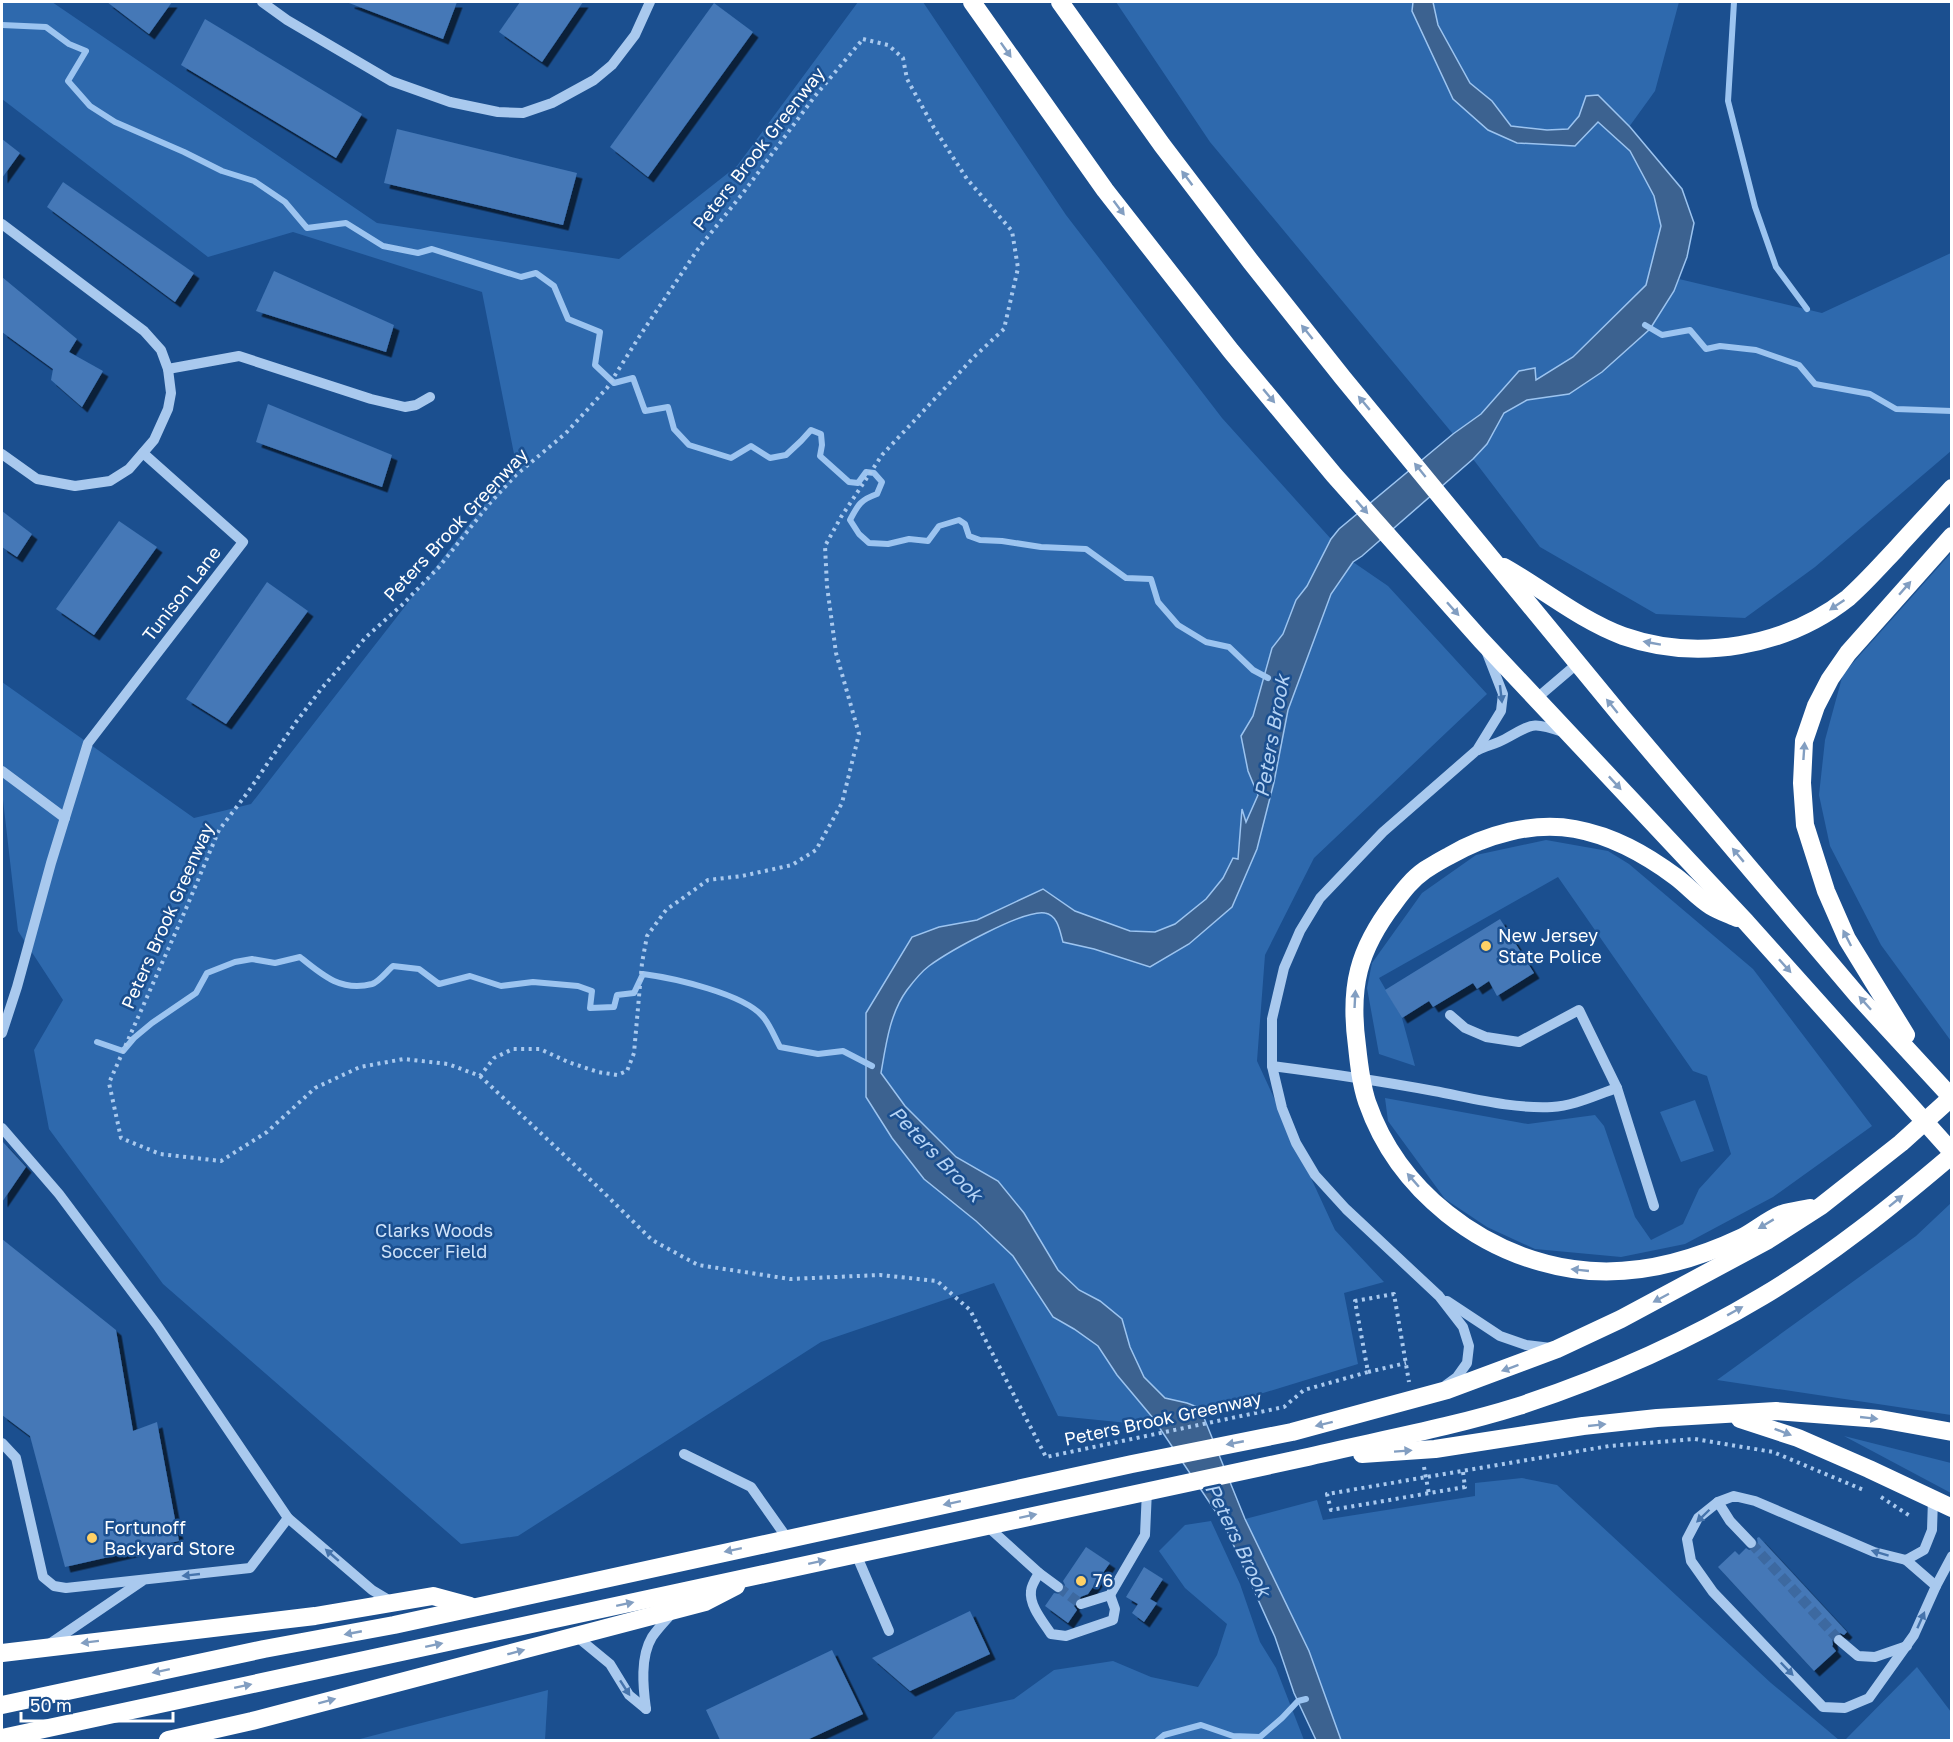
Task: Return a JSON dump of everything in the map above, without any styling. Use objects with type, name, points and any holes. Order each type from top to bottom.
[{"type":"highway","points":[[2,1738],[1303,1458],[1518,1406],[1591,1381],[1650,1356],[1772,1290],[1860,1229],[1952,1153],[1746,922],[1481,640],[1334,475],[1231,351],[1105,190],[972,2]]},
{"type":"highway","points":[[2,1705],[264,1649],[394,1625],[787,1538],[1292,1432],[1434,1394],[1557,1349],[1621,1319],[1768,1239],[1821,1206],[1901,1143],[1952,1098],[1858,996],[1788,914],[1578,663],[1386,428],[1244,253],[1162,145],[1060,2]]},
{"type":"highway","points":[[1496,563],[1602,627],[1623,636],[1682,648],[1715,648],[1750,644],[1783,634],[1817,619],[1847,598],[1870,577],[1952,488]]},
{"type":"highway","points":[[1932,1077],[1847,939],[1826,891],[1805,825],[1802,783],[1804,741],[1816,706],[1830,679],[1848,653],[1952,536]]},
{"type":"highway","points":[[1746,922],[1712,907],[1653,861],[1615,840],[1596,834],[1572,828],[1548,827],[1512,831],[1468,845],[1424,871],[1405,887],[1378,924],[1363,953],[1354,994],[1355,1032],[1361,1080],[1367,1102],[1388,1144],[1407,1173],[1424,1192],[1460,1224],[1480,1238],[1504,1250],[1542,1263],[1593,1271],[1624,1271],[1667,1265],[1688,1260],[1726,1244],[1782,1214],[1821,1206]]},
{"type":"highway","points":[[1303,1458],[1435,1449],[1583,1426],[1657,1418],[1776,1411],[1880,1419],[1952,1432]]},
{"type":"highway","points":[[1727,1415],[1798,1438],[1952,1508]]},
{"type":"highway","points":[[168,1740],[252,1721],[705,1602],[759,1574]]},
{"type":"highway","points":[[2,1653],[315,1616],[433,1596],[471,1607]]},
{"type":"street","points":[[262,2],[287,20],[391,81],[450,102],[498,112],[523,113],[552,103],[594,80],[612,65],[635,35],[650,2]]},
{"type":"street","points":[[2,224],[144,331],[161,350],[168,369],[171,393],[168,409],[154,440],[129,469],[110,481],[75,486],[37,479],[2,454]]},
{"type":"street","points":[[168,369],[239,356],[371,399],[405,407],[416,405],[430,396]]},
{"type":"street","name":"Tunison Lane","points":[[65,818],[88,743],[243,542],[143,453]]},
{"type":"street","points":[[1434,1394],[1457,1377],[1467,1363],[1469,1346],[1463,1327],[1439,1296],[1346,1209],[1315,1176],[1296,1143],[1282,1108],[1272,1066],[1272,1019],[1284,968],[1300,931],[1320,898],[1383,831],[1477,750],[1501,711],[1503,694],[1481,640]]},
{"type":"street","points":[[1536,698],[1578,663]]},
{"type":"street","points":[[1477,750],[1503,740],[1522,728],[1532,726],[1543,725],[1572,735]]},
{"type":"street","points":[[2,771],[65,818],[2,1033]]},
{"type":"street","points":[[1450,1015],[1465,1028],[1486,1037],[1519,1042],[1579,1010],[1617,1088],[1654,1206]]},
{"type":"street","points":[[1272,1066],[1495,1102],[1553,1107],[1583,1100],[1617,1088]]},
{"type":"street","points":[[2,1128],[59,1194],[157,1325],[288,1518],[372,1590],[394,1603]]},
{"type":"street","points":[[1439,1296],[1500,1336],[1526,1345],[1557,1349]]},
{"type":"street","points":[[2,1443],[16,1458],[43,1577],[54,1586],[66,1588],[250,1568],[288,1518]]},
{"type":"street","points":[[684,1454],[751,1487],[787,1538]]},
{"type":"street","points":[[1081,1604],[1110,1595],[1145,1535],[1147,1490]]},
{"type":"street","points":[[1936,1586],[1906,1560],[1874,1552],[1755,1501],[1734,1496],[1718,1502],[1698,1518],[1687,1539],[1691,1561],[1713,1592],[1823,1707],[1845,1708],[1869,1698],[1914,1635],[1952,1556]]},
{"type":"street","points":[[1906,1560],[1924,1550],[1932,1530],[1933,1499]]},
{"type":"street","points":[[1718,1502],[1730,1521],[1751,1543]]},
{"type":"street","points":[[986,1525],[1058,1587]]},
{"type":"street","points":[[856,1554],[889,1631]]},
{"type":"street","points":[[1039,1573],[1031,1591],[1033,1602],[1051,1634],[1066,1636],[1113,1620],[1115,1610],[1110,1595]]},
{"type":"street","points":[[43,1648],[145,1580]]},
{"type":"street","points":[[576,1636],[610,1664],[629,1695],[646,1709],[643,1686],[646,1655],[652,1638],[676,1609]]},
{"type":"street","points":[[1839,1640],[1858,1656],[1875,1657],[1907,1646]]},
{"type":"path","name":"Peters Brook Greenway","points":[[480,1076],[494,1058],[513,1049],[540,1049],[598,1072],[617,1075],[627,1071],[634,1053],[642,963],[647,936],[666,910],[708,880],[742,876],[792,865],[816,850],[842,803],[859,734],[836,653],[826,586],[825,546],[841,517],[882,455],[975,356],[1004,329],[1018,268],[1012,231],[967,179],[934,128],[907,78],[903,58],[888,45],[863,39],[815,96],[698,249],[607,388],[566,433],[516,475],[490,503],[439,567],[402,605],[366,637],[296,722],[249,792],[219,830],[109,1083],[121,1138],[160,1155],[220,1161],[267,1132],[315,1088],[360,1067],[404,1059],[448,1064],[480,1076],[652,1240],[698,1265],[790,1279],[880,1275],[937,1281],[970,1310],[1046,1457],[1284,1407],[1304,1390],[1406,1363],[1394,1294],[1355,1301],[1368,1372]]},
{"type":"path","points":[[1463,1472],[1465,1487],[1331,1510],[1327,1494],[1609,1446],[1695,1439],[1773,1452],[1869,1492]]},
{"type":"path","points":[[1879,1496],[1910,1516]]},
{"type":"green space","name":"Clarks Woods Soccer Field","points":[[2,2],[52,2],[377,223],[619,259],[737,166],[858,2],[923,2],[1066,215],[1222,418],[1331,539],[1307,586],[1296,600],[1283,634],[1272,648],[1253,716],[1241,736],[1248,771],[1258,795],[1246,823],[1242,812],[1238,859],[1233,858],[1223,878],[1206,899],[1175,924],[1155,932],[1129,931],[1075,911],[1043,889],[977,920],[939,927],[878,995],[867,1013],[866,1097],[976,1222],[1013,1256],[1053,1317],[1098,1346],[1117,1375],[1153,1418],[1128,1423],[1058,1416],[994,1283],[821,1342],[518,1536],[461,1544],[163,1284],[49,1129],[34,1050],[63,1000],[18,931],[2,791],[2,682],[194,818],[251,804],[516,464],[482,292],[293,232],[208,257],[2,99]]},
{"type":"green space","points":[[1116,2],[1413,2],[1412,11],[1517,143],[1597,122],[1630,151],[1654,196],[1661,226],[1646,285],[1573,357],[1536,380],[1519,371],[1481,414],[1453,434],[1210,142]]},
{"type":"green space","points":[[1433,2],[1679,2],[1655,91],[1629,127],[1598,95],[1586,97],[1579,116],[1568,129],[1547,130],[1511,126],[1492,101],[1470,83],[1438,25]]},
{"type":"green space","points":[[1951,253],[1951,451],[1815,567],[1745,618],[1656,614],[1540,547],[1473,459],[1487,444],[1503,413],[1527,400],[1569,394],[1602,372],[1650,329],[1679,279],[1822,313]]},
{"type":"green space","points":[[1951,553],[1951,1041],[1881,945],[1830,846],[1819,795],[1825,740],[1843,674]]},
{"type":"green space","points":[[1353,562],[1388,586],[1487,694],[1314,858],[1265,955],[1257,1061],[1335,1230],[1384,1282],[1344,1293],[1358,1364],[1247,1398],[1200,1408],[1165,1398],[1144,1377],[1130,1347],[1122,1319],[1100,1301],[1079,1290],[1058,1270],[1024,1213],[998,1181],[956,1157],[905,1106],[881,1073],[896,1009],[920,974],[952,951],[1004,924],[1035,914],[1049,914],[1056,920],[1063,942],[1094,949],[1150,967],[1232,907],[1257,848],[1274,782],[1288,710],[1331,594]]},
{"type":"green space","points":[[1546,840],[1608,851],[1629,864],[1753,969],[1872,1126],[1773,1197],[1685,1244],[1621,1257],[1535,1249],[1487,1227],[1445,1199],[1388,1121],[1385,1098],[1528,1124],[1595,1115],[1604,1126],[1635,1217],[1651,1240],[1683,1224],[1699,1189],[1731,1154],[1707,1076],[1693,1071],[1558,877],[1379,978],[1402,1018],[1415,1066],[1379,1054],[1367,988],[1372,963],[1422,893],[1476,855]]},
{"type":"green space","points":[[1695,1100],[1714,1151],[1681,1162],[1660,1112]]},
{"type":"green space","points":[[1951,1203],[1951,1415],[1717,1380],[1916,1236]]},
{"type":"green space","points":[[1844,1436],[1951,1463],[1951,1493]]},
{"type":"green space","points":[[1522,1478],[1557,1485],[1771,1683],[1839,1740],[1341,1740],[1309,1651],[1245,1519],[1317,1500],[1323,1520],[1475,1496],[1475,1483]]},
{"type":"green space","points":[[1211,1521],[1240,1584],[1260,1642],[1276,1668],[1304,1740],[931,1740],[956,1712],[1014,1699],[1054,1670],[1113,1661],[1151,1677],[1198,1687],[1217,1655],[1227,1624],[1185,1588],[1159,1551],[1185,1525]]},
{"type":"green space","points":[[1917,1667],[1951,1712],[1951,1740],[1845,1740]]},
{"type":"green space","points":[[548,1690],[545,1740],[356,1740]]},
{"type":"water","name":"Peters Brook","points":[[1413,2],[1433,2],[1438,25],[1470,83],[1492,101],[1511,126],[1547,130],[1568,129],[1579,116],[1586,96],[1598,95],[1630,127],[1682,189],[1694,223],[1687,257],[1674,291],[1650,329],[1602,372],[1569,394],[1527,400],[1504,413],[1487,444],[1473,459],[1353,562],[1331,594],[1288,710],[1274,782],[1257,849],[1232,907],[1189,944],[1150,967],[1094,949],[1063,942],[1056,920],[1049,914],[1035,914],[1004,924],[952,951],[920,974],[896,1009],[881,1073],[905,1106],[956,1157],[998,1181],[1024,1213],[1058,1270],[1079,1290],[1100,1301],[1122,1319],[1130,1347],[1144,1377],[1165,1398],[1200,1408],[1245,1519],[1309,1651],[1341,1740],[1316,1740],[1294,1693],[1275,1637],[1224,1524],[1153,1418],[1117,1375],[1098,1346],[1053,1317],[1013,1256],[976,1221],[924,1179],[892,1138],[866,1097],[866,1013],[912,937],[939,927],[977,920],[1043,889],[1075,911],[1130,931],[1155,932],[1175,924],[1206,899],[1223,878],[1233,858],[1238,859],[1242,809],[1246,822],[1258,795],[1248,771],[1241,736],[1253,716],[1272,648],[1283,634],[1296,600],[1307,586],[1331,539],[1339,529],[1453,434],[1481,414],[1519,371],[1535,368],[1536,380],[1573,357],[1646,285],[1661,226],[1654,196],[1630,151],[1598,122],[1575,146],[1517,143],[1488,130],[1453,99],[1412,11]]},
{"type":"building","points":[[107,2],[172,2],[149,34]]},
{"type":"building","points":[[349,2],[457,2],[443,39]]},
{"type":"building","points":[[520,2],[583,2],[542,62],[499,32]]},
{"type":"building","points":[[714,3],[753,32],[648,177],[610,147]]},
{"type":"building","points":[[205,19],[362,114],[336,158],[181,65]]},
{"type":"building","points":[[397,129],[577,173],[563,225],[384,183]]},
{"type":"building","points":[[2,139],[20,153],[2,178]]},
{"type":"building","points":[[63,182],[194,273],[175,302],[47,207]]},
{"type":"building","points":[[274,271],[394,325],[386,352],[256,311]]},
{"type":"building","points":[[2,277],[77,339],[69,352],[103,371],[82,407],[51,380],[53,369],[2,332]]},
{"type":"building","points":[[268,404],[392,455],[382,487],[256,442]]},
{"type":"building","points":[[2,511],[32,534],[17,557],[2,547]]},
{"type":"building","points":[[119,521],[157,547],[94,635],[56,609]]},
{"type":"building","points":[[267,582],[308,611],[226,724],[186,699]]},
{"type":"building","name":"New Jersey State Police","points":[[1500,919],[1534,973],[1497,996],[1489,981],[1477,989],[1473,983],[1433,1007],[1429,1001],[1402,1018],[1385,990]]},
{"type":"building","points":[[2,1141],[26,1167],[2,1202]]},
{"type":"building","points":[[2,1239],[116,1330],[133,1431],[157,1422],[179,1541],[65,1567],[30,1436],[2,1415]]},
{"type":"building","points":[[1759,1537],[1847,1632],[1844,1635],[1840,1633],[1834,1635],[1832,1646],[1836,1651],[1814,1671],[1718,1567],[1735,1551],[1739,1555],[1746,1548],[1756,1549]]},
{"type":"building","points":[[1086,1547],[1110,1563],[1088,1594],[1075,1599],[1074,1606],[1077,1610],[1068,1623],[1045,1606],[1054,1593],[1060,1594],[1064,1591],[1063,1581]]},
{"type":"building","points":[[1144,1567],[1163,1579],[1150,1599],[1157,1603],[1144,1622],[1132,1613],[1138,1604],[1126,1597]]},
{"type":"building","points":[[970,1611],[990,1654],[910,1691],[872,1658]]},
{"type":"building","points":[[832,1650],[863,1714],[807,1740],[720,1740],[706,1710]]},
{"type":"waterway","points":[[1734,2],[1728,101],[1755,207],[1776,267],[1807,309]]},
{"type":"waterway","name":"Peters Brook","points":[[2,25],[46,27],[69,44],[86,51],[68,81],[90,106],[115,122],[222,171],[254,181],[285,202],[307,228],[346,223],[383,246],[418,253],[432,249],[521,277],[536,273],[554,286],[568,319],[600,332],[595,365],[614,383],[633,378],[645,411],[668,407],[674,429],[689,445],[731,458],[751,446],[770,458],[786,455],[811,430],[821,434],[820,456],[849,482],[858,483],[866,472],[874,473],[882,482],[877,494],[860,504],[850,520],[859,534],[869,543],[888,544],[909,539],[928,541],[939,526],[959,520],[965,524],[969,536],[980,540],[1041,547],[1086,549],[1126,578],[1151,579],[1158,602],[1178,625],[1206,642],[1229,647],[1253,670],[1268,678]]},
{"type":"waterway","points":[[1645,325],[1662,335],[1690,330],[1706,349],[1720,346],[1756,350],[1799,365],[1815,384],[1870,394],[1896,409],[1952,411]]},
{"type":"waterway","points":[[97,1042],[123,1051],[152,1023],[196,993],[207,973],[235,962],[252,959],[275,963],[300,957],[324,976],[351,986],[375,983],[393,966],[419,969],[439,984],[470,976],[501,986],[533,982],[578,986],[592,991],[590,1008],[614,1007],[617,995],[634,993],[643,974],[656,976],[690,983],[726,995],[755,1009],[764,1018],[780,1047],[818,1054],[843,1051],[872,1066]]},
{"type":"waterway","points":[[1158,1740],[1164,1735],[1201,1725],[1233,1736],[1260,1737],[1298,1701],[1306,1699]]},
{"type":"tunnel","points":[[1751,1543],[1839,1640]]},
{"type":"tunnel","points":[[1058,1587],[1081,1604]]},
{"type":"place","name":"New Jersey State Police","points":[[1486,946]]},
{"type":"place","name":"Fortunoff Backyard Store","points":[[92,1538]]},
{"type":"place","name":"76","points":[[1081,1581]]}]
